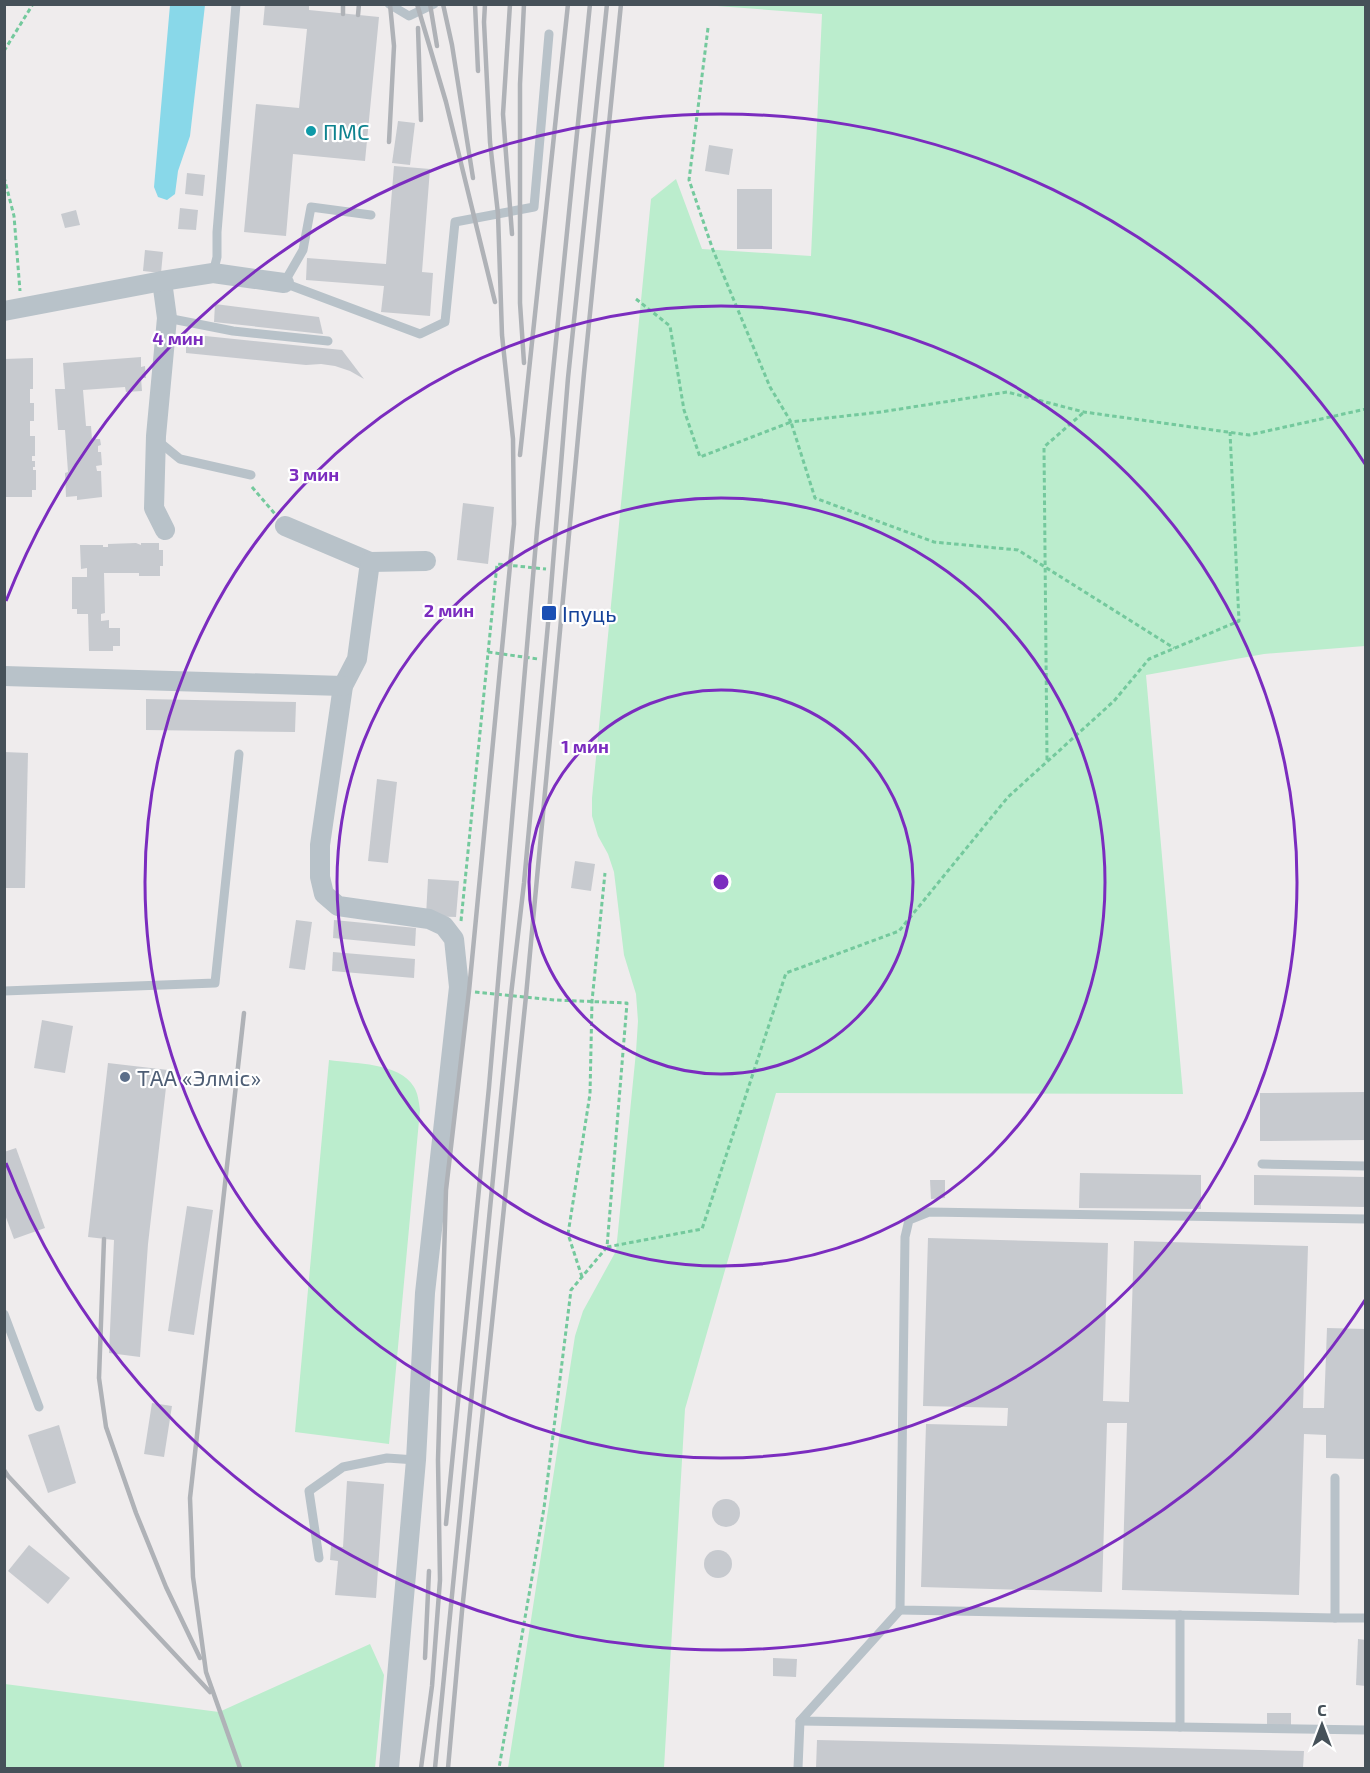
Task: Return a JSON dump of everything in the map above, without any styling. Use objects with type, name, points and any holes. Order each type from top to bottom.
[{"type":"street","points":[[13,309],[213,273],[284,283]]},
{"type":"street","points":[[162,281],[167,318],[156,440],[154,508],[165,530]]},
{"type":"street","points":[[285,526],[370,562],[426,561]]},
{"type":"street","points":[[370,562],[357,659],[343,686],[320,845],[320,877],[324,894],[338,906],[429,919],[444,926],[454,939],[459,987],[425,1293],[416,1460],[388,1768]]},
{"type":"street","points":[[4,676],[343,686]]},
{"type":"lane","points":[[213,273],[218,257],[217,231],[236,4]]},
{"type":"lane","points":[[389,4],[409,16],[434,4]]},
{"type":"lane","points":[[371,216],[311,207],[303,250],[284,283],[420,334],[445,321],[455,222],[534,207],[549,34]]},
{"type":"lane","points":[[167,318],[233,331],[328,341]]},
{"type":"lane","points":[[156,440],[180,459],[251,475]]},
{"type":"lane","points":[[4,991],[215,983],[239,754]]},
{"type":"lane","points":[[1262,1164],[1365,1166]]},
{"type":"lane","points":[[798,1768],[800,1721],[900,1610],[905,1237],[909,1220],[929,1212],[1365,1219]]},
{"type":"lane","points":[[4,1314],[39,1407]]},
{"type":"lane","points":[[319,1558],[309,1491],[343,1467],[387,1458],[416,1460]]},
{"type":"lane","points":[[1335,1478],[1335,1618]]},
{"type":"lane","points":[[900,1610],[1365,1618]]},
{"type":"lane","points":[[1180,1615],[1180,1727]]},
{"type":"lane","points":[[800,1721],[1365,1730]]},
{"type":"path","points":[[4,51],[33,4]]},
{"type":"path","points":[[708,28],[689,180],[713,250],[770,387],[791,422],[815,498],[934,542],[1018,550],[1174,648]]},
{"type":"path","points":[[4,177],[14,216],[13,309]]},
{"type":"path","points":[[636,298],[669,326],[684,410],[700,457],[791,422],[881,412],[1007,392],[1084,412],[1249,435],[1365,408]]},
{"type":"path","points":[[1047,761],[1044,447],[1084,412]]},
{"type":"path","points":[[607,1247],[702,1229],[786,973],[898,930],[1008,797],[1114,701],[1149,659],[1239,621],[1230,432]]},
{"type":"path","points":[[239,472],[285,526]]},
{"type":"path","points":[[454,939],[461,919],[497,564],[546,569]]},
{"type":"path","points":[[488,652],[538,659]]},
{"type":"path","points":[[582,1277],[568,1234],[590,1094],[592,1001],[605,873]]},
{"type":"path","points":[[459,987],[469,991],[627,1003],[607,1247],[571,1290],[544,1508],[499,1768]]},
{"type":"green space","points":[[704,5],[1365,5],[1365,646],[1264,654],[1146,675],[1183,1094],[776,1093],[685,1409],[664,1768],[508,1768],[575,1336],[583,1311],[616,1251],[636,1052],[638,1021],[636,994],[624,955],[614,872],[592,816],[592,798],[651,199],[676,179],[702,249],[811,256],[822,14]]},
{"type":"green space","points":[[329,1060],[376,1066],[398,1073],[414,1087],[420,1110],[389,1444],[295,1432]]},
{"type":"green space","points":[[370,1644],[384,1675],[375,1768],[5,1768],[5,1684],[219,1712]]},
{"type":"water","points":[[170,5],[205,5],[190,136],[178,171],[175,194],[167,200],[158,197],[154,187]]},
{"type":"building","name":"ПМС","points":[[265,4],[309,4],[309,10],[379,17],[365,161],[293,154],[286,236],[244,232],[256,104],[299,108],[307,29],[263,25]]},
{"type":"building","points":[[398,121],[415,123],[410,165],[392,163]]},
{"type":"building","points":[[709,145],[733,149],[729,175],[705,171]]},
{"type":"building","points":[[394,166],[430,169],[422,272],[433,273],[430,316],[381,312],[384,286],[306,280],[307,258],[386,264]]},
{"type":"building","points":[[187,173],[205,175],[203,196],[185,194]]},
{"type":"building","points":[[737,189],[772,189],[772,249],[737,249]]},
{"type":"building","points":[[180,208],[198,210],[196,230],[178,229]]},
{"type":"building","points":[[76,210],[80,225],[65,228],[61,214]]},
{"type":"building","points":[[145,250],[163,252],[161,273],[143,271]]},
{"type":"building","points":[[215,304],[319,317],[323,334],[214,322]]},
{"type":"building","points":[[186,334],[342,350],[364,379],[335,366],[186,353]]},
{"type":"building","points":[[141,357],[141,367],[145,366],[146,378],[141,378],[142,391],[126,392],[125,387],[83,390],[86,426],[91,426],[92,439],[100,439],[101,445],[98,446],[98,452],[101,452],[102,465],[96,466],[97,471],[101,471],[102,497],[77,500],[77,496],[66,497],[65,473],[68,472],[65,430],[58,430],[55,389],[65,389],[63,363]]},
{"type":"building","points":[[33,358],[33,389],[30,389],[30,403],[34,403],[34,421],[30,421],[30,436],[35,436],[35,456],[32,456],[32,461],[35,461],[33,470],[36,470],[36,490],[32,490],[32,497],[4,497],[4,359]]},
{"type":"building","points":[[463,503],[494,507],[488,564],[457,560]]},
{"type":"building","points":[[136,543],[141,545],[141,543],[159,543],[159,550],[163,550],[163,566],[160,566],[160,576],[139,576],[139,573],[104,573],[105,613],[101,614],[101,621],[109,620],[109,628],[120,628],[120,646],[113,646],[113,651],[89,651],[88,614],[77,614],[77,609],[72,609],[72,577],[87,577],[87,568],[81,569],[80,545],[108,547],[108,544]]},
{"type":"building","points":[[146,699],[296,702],[295,732],[146,730]]},
{"type":"building","points":[[4,752],[28,753],[25,888],[4,888]]},
{"type":"building","points":[[377,779],[397,782],[388,863],[368,861]]},
{"type":"building","points":[[575,861],[595,864],[591,891],[571,888]]},
{"type":"building","points":[[428,879],[459,881],[456,917],[426,916]]},
{"type":"building","points":[[296,920],[312,922],[305,970],[289,968]]},
{"type":"building","points":[[334,920],[416,928],[415,946],[333,938]]},
{"type":"building","points":[[333,952],[415,959],[414,978],[332,971]]},
{"type":"building","points":[[42,1020],[73,1026],[65,1073],[34,1068]]},
{"type":"building","points":[[108,1063],[168,1070],[148,1244],[140,1357],[109,1353],[114,1240],[88,1237]]},
{"type":"building","points":[[1366,1092],[1366,1140],[1260,1141],[1260,1093]]},
{"type":"building","points":[[16,1148],[45,1228],[14,1239],[4,1212],[4,1152]]},
{"type":"building","points":[[1080,1173],[1201,1175],[1201,1209],[1079,1208]]},
{"type":"building","points":[[1254,1175],[1366,1177],[1366,1207],[1254,1205]]},
{"type":"building","points":[[930,1180],[945,1180],[945,1198],[931,1199]]},
{"type":"building","points":[[187,1206],[213,1210],[194,1335],[168,1331]]},
{"type":"building","points":[[928,1238],[1108,1243],[1103,1401],[1129,1402],[1134,1241],[1308,1246],[1303,1408],[1324,1408],[1327,1328],[1366,1329],[1366,1459],[1326,1458],[1326,1435],[1304,1434],[1299,1595],[1122,1590],[1127,1423],[1107,1423],[1102,1592],[921,1587],[926,1424],[1007,1426],[1008,1408],[923,1406]]},
{"type":"building","points":[[152,1403],[172,1406],[164,1457],[144,1454]]},
{"type":"building","points":[[59,1425],[76,1483],[48,1493],[28,1435]]},
{"type":"building","points":[[347,1481],[384,1484],[376,1598],[335,1595],[338,1561],[330,1560],[331,1546],[343,1547]]},
{"type":"building","points":[[726,1499],[736,1503],[740,1513],[736,1523],[726,1527],[716,1523],[712,1513],[716,1503]]},
{"type":"building","points":[[29,1545],[70,1578],[48,1604],[8,1571]]},
{"type":"building","points":[[718,1550],[728,1554],[732,1564],[728,1574],[718,1578],[708,1574],[704,1564],[708,1554]]},
{"type":"building","points":[[1358,1639],[1366,1640],[1366,1686],[1356,1685]]},
{"type":"building","points":[[773,1658],[797,1659],[796,1677],[773,1676]]},
{"type":"building","points":[[1267,1713],[1291,1713],[1291,1728],[1267,1728]]},
{"type":"building","points":[[817,1740],[1304,1751],[1303,1768],[816,1768]]},
{"type":"railway","points":[[343,4],[343,14]]},
{"type":"railway","points":[[358,15],[359,4]]},
{"type":"railway","points":[[389,142],[394,46],[390,4]]},
{"type":"railway","points":[[417,4],[446,102],[495,302]]},
{"type":"railway","points":[[430,4],[437,46]]},
{"type":"railway","points":[[443,4],[452,45],[473,178]]},
{"type":"railway","points":[[475,4],[478,71]]},
{"type":"railway","points":[[421,1768],[432,1686],[440,1580],[438,1460],[446,1190],[469,991],[514,524],[513,439],[502,335],[498,214],[490,142],[485,4]]},
{"type":"railway","points":[[510,4],[503,114],[512,234]]},
{"type":"railway","points":[[524,4],[520,84],[520,303],[524,363]]},
{"type":"railway","points":[[520,455],[568,4]]},
{"type":"railway","points":[[446,1524],[489,1087],[537,530],[590,4]]},
{"type":"railway","points":[[435,1768],[524,883],[568,378],[607,4]]},
{"type":"railway","points":[[448,1768],[462,1611],[526,996],[621,4]]},
{"type":"railway","points":[[418,28],[421,120]]},
{"type":"railway","points":[[240,1768],[206,1672],[193,1577],[190,1498],[244,1013]]},
{"type":"railway","points":[[104,1239],[99,1378],[106,1427],[136,1513],[166,1587],[200,1658]]},
{"type":"railway","points":[[4,1470],[210,1692]]},
{"type":"railway","points":[[425,1658],[429,1571]]},
{"type":"place","name":"ПМС","points":[[311,131]]},
{"type":"place","name":"Іпуць","points":[[549,613]]},
{"type":"place","name":"ТАА «Элміс»","points":[[125,1077]]}]
